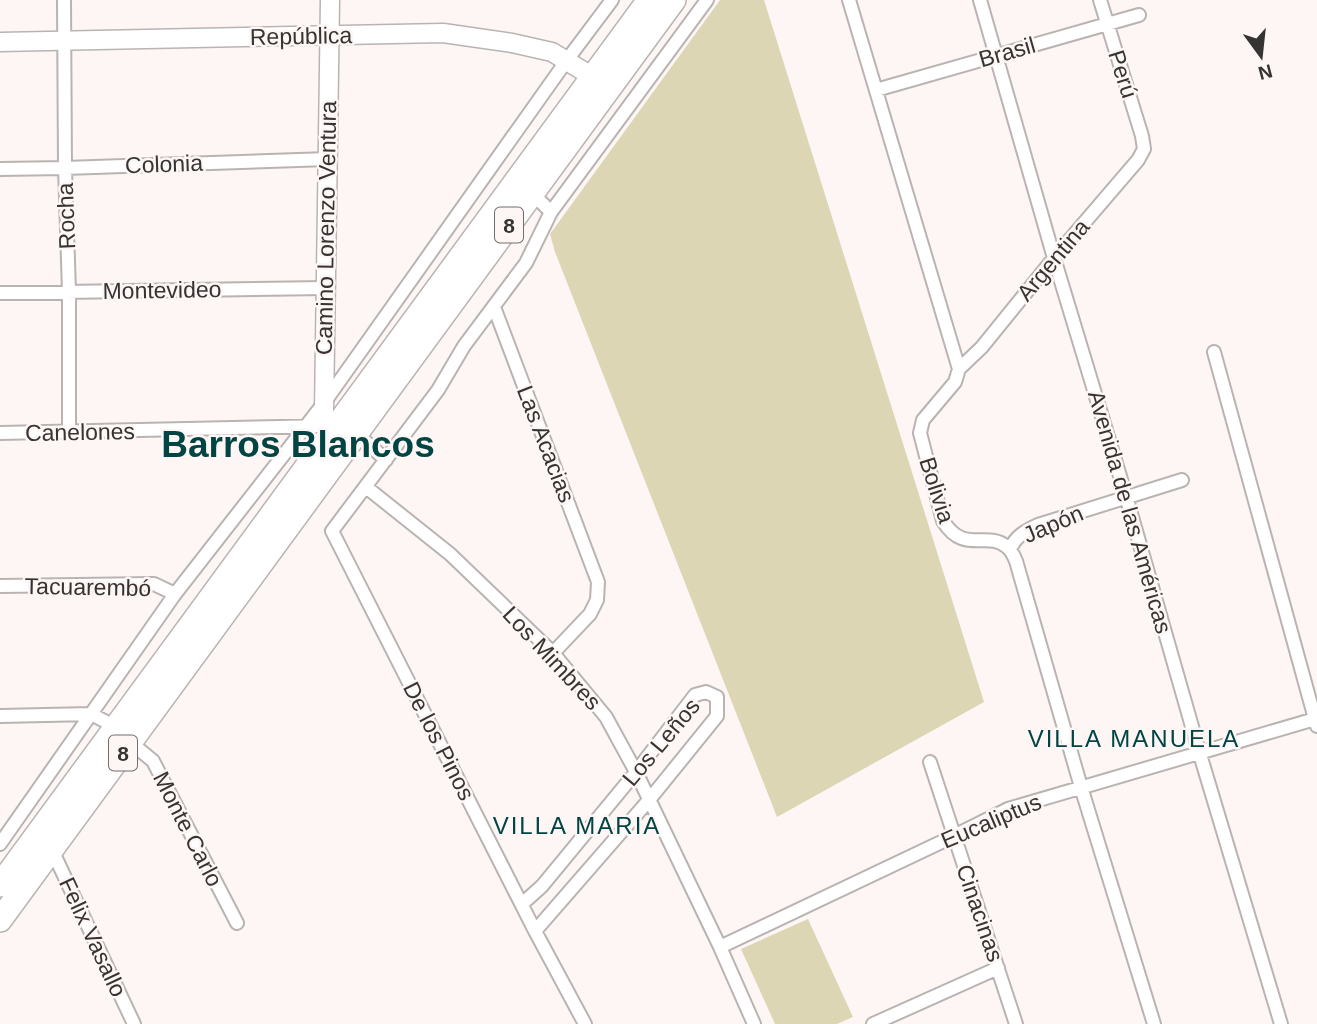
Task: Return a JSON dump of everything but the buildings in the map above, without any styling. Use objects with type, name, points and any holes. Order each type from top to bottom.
[{"type":"highway","name":"8","points":[[339,436],[392,348],[649,0]]},
{"type":"highway","name":"8","points":[[0,885],[123,735],[339,436],[533,194],[674,0]]},
{"type":"highway","name":"8","points":[[0,920],[52,850],[123,735]]},
{"type":"street","name":"Rocha","points":[[64,0],[69,433]]},
{"type":"street","name":"Camino Lorenzo Ventura","points":[[330,0],[324,412],[339,436]]},
{"type":"street","points":[[0,844],[175,594],[324,403],[612,0]]},
{"type":"street","points":[[366,487],[438,390],[464,346],[526,263],[551,212],[706,0]]},
{"type":"street","points":[[849,0],[959,369]]},
{"type":"street","name":"Avenida de las Américas","points":[[980,0],[1281,1024]]},
{"type":"street","name":"Perú","points":[[1100,0],[1144,149]]},
{"type":"street","name":"Brasil","points":[[876,90],[1139,15]]},
{"type":"street","name":"República","points":[[0,41],[443,33],[552,52],[593,77]]},
{"type":"street","name":"Argentina","points":[[959,369],[982,347],[1138,160],[1144,149]]},
{"type":"street","name":"Colonia","points":[[0,169],[328,159]]},
{"type":"street","points":[[533,194],[551,212]]},
{"type":"street","points":[[424,262],[445,277]]},
{"type":"street","name":"Montevideo","points":[[0,293],[325,288]]},
{"type":"street","name":"Las Acacias","points":[[494,307],[598,582],[597,600],[590,614],[553,653]]},
{"type":"street","points":[[373,333],[392,348]]},
{"type":"street","points":[[1214,352],[1316,721]]},
{"type":"street","name":"Bolivia","points":[[959,369],[955,382],[923,421],[920,433],[943,521],[949,531],[960,538],[993,541],[1010,549]]},
{"type":"street","name":"Canelones","points":[[0,433],[304,427],[339,436]]},
{"type":"street","points":[[339,436],[386,460]]},
{"type":"street","name":"Japón","points":[[1010,549],[1014,540],[1024,531],[1182,480]]},
{"type":"street","name":"De los Pinos","points":[[366,487],[332,531],[585,1024]]},
{"type":"street","name":"Los Mimbres","points":[[366,487],[450,554],[553,653],[606,717],[636,772],[754,1024]]},
{"type":"street","points":[[1010,549],[1016,561],[1081,787],[1154,1024]]},
{"type":"street","name":"Tacuarembó","points":[[0,586],[154,584],[175,594]]},
{"type":"street","name":"Los Leños","points":[[522,904],[542,886],[695,695],[706,692],[717,697],[717,716],[649,800],[535,931]]},
{"type":"street","points":[[0,716],[91,714]]},
{"type":"street","name":"Monte Carlo","points":[[91,714],[123,735],[153,761],[237,923]]},
{"type":"street","name":"Eucaliptus","points":[[720,947],[1008,809],[1199,751],[1316,721]]},
{"type":"street","name":"Cinacinas","points":[[930,762],[1016,1024]]},
{"type":"street","name":"Felix Vasallo","points":[[52,850],[134,1024]]},
{"type":"street","points":[[873,1024],[998,968]]},
{"type":"shaded area","points":[[720,0],[764,0],[984,702],[777,817],[550,234]]},
{"type":"shaded area","points":[[808,919],[853,1017],[837,1024],[775,1024],[741,949]]},
{"type":"district","name":"Barros Blancos","points":[[298,444]]},
{"type":"district","name":"VILLA MANUELA","points":[[1134,738]]},
{"type":"district","name":"VILLA MARIA","points":[[577,825]]}]
